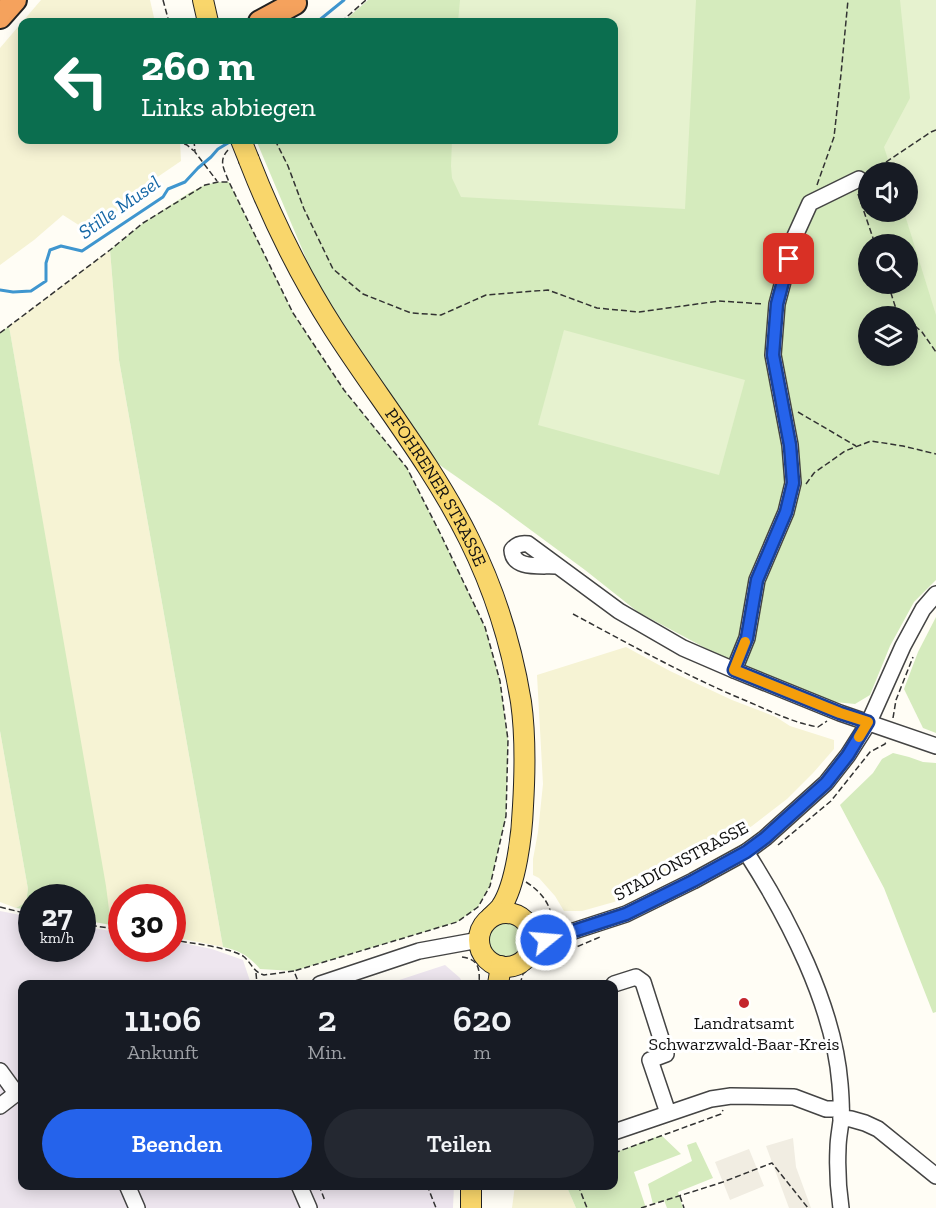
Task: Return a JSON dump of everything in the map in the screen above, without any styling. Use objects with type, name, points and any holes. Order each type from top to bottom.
[{"type":"highway","points":[[0,17],[15,0]]},
{"type":"highway","points":[[267,18],[297,2]]},
{"type":"highway","points":[[282,18],[297,2]]},
{"type":"main road","points":[[203,0],[207,18]]},
{"type":"main road","name":"PFOHRENER STRASSE","points":[[239,144],[249,160],[282,236],[312,292],[446,497],[469,539],[491,591],[509,647],[521,703],[525,758],[516,873],[519,909],[523,919]]},
{"type":"main road","name":"PFOHRENER STRASSE","points":[[492,917],[501,907],[516,873]]},
{"type":"main road","points":[[507,913],[523,919],[532,934],[530,951],[518,964],[510,966],[500,975],[482,951],[479,940],[484,924],[499,914],[507,913]]},
{"type":"main road","points":[[471,1190],[471,1208]]},
{"type":"street","points":[[734,670],[747,638],[757,580],[786,512],[793,483],[790,445],[773,355],[777,304],[795,236],[810,203],[858,179]]},
{"type":"street","points":[[556,566],[619,611],[683,648],[840,713],[936,746]]},
{"type":"street","name":"STADIONSTRASSE","points":[[532,943],[626,914],[693,881],[746,852],[765,838],[826,783],[848,755],[868,722],[923,609],[936,594]]},
{"type":"street","points":[[746,852],[771,891],[787,922],[809,970],[830,1029],[840,1083],[841,1114],[837,1182],[839,1208]]},
{"type":"street","points":[[337,980],[419,951],[479,940]]},
{"type":"street","points":[[618,983],[636,976],[643,982],[666,1054],[650,1060],[668,1113]]},
{"type":"street","points":[[0,1071],[18,1090]]},
{"type":"street","points":[[0,1106],[18,1092]]},
{"type":"street","points":[[618,1131],[711,1099],[731,1096],[794,1097],[878,1129],[936,1176]]},
{"type":"street","points":[[129,1190],[137,1208]]},
{"type":"street","points":[[301,1190],[309,1208]]},
{"type":"path","points":[[163,0],[168,18]]},
{"type":"path","points":[[345,18],[366,0]]},
{"type":"path","points":[[810,203],[834,136],[848,0]]},
{"type":"path","points":[[886,162],[936,130]]},
{"type":"path","points":[[185,144],[195,152],[218,182]]},
{"type":"path","points":[[194,144],[195,152]]},
{"type":"path","points":[[235,144],[222,157],[223,165],[229,182],[293,313],[344,390],[407,468],[485,627],[500,681],[508,740],[506,816],[490,886],[478,907],[457,922],[294,970],[264,975],[256,972]]},
{"type":"path","points":[[277,144],[333,270],[363,294],[411,313],[441,315],[486,295],[548,290],[597,308],[639,312],[718,301],[777,304]]},
{"type":"path","points":[[0,333],[143,223],[205,185],[229,182]]},
{"type":"path","points":[[918,329],[936,352]]},
{"type":"path","points":[[782,402],[857,447]]},
{"type":"path","points":[[807,483],[814,473],[845,451],[872,441],[936,454]]},
{"type":"path","points":[[573,614],[662,663],[800,724],[818,727],[840,713]]},
{"type":"path","points":[[888,729],[894,718],[896,700],[913,658]]},
{"type":"path","points":[[516,873],[538,890],[544,898],[551,912],[555,937]]},
{"type":"path","points":[[0,907],[18,912]]},
{"type":"path","points":[[186,943],[243,956],[256,972],[257,980]]},
{"type":"path","points":[[454,957],[465,957],[475,962],[480,970],[479,980]]},
{"type":"path","points":[[294,970],[298,980]]},
{"type":"path","points":[[618,1152],[722,1114],[731,1096]]},
{"type":"path","points":[[641,1208],[723,1182],[772,1162],[808,1208]]},
{"type":"path","points":[[321,1190],[325,1201]]},
{"type":"path","points":[[429,1190],[436,1208]]},
{"type":"path","points":[[580,1190],[587,1208]]},
{"type":"path","points":[[680,1195],[684,1208]]},
{"type":"shaded area","points":[[41,0],[150,0],[154,18],[25,18]]},
{"type":"shaded area","points":[[18,27],[18,144],[180,144],[181,161],[156,178],[106,220],[88,231],[63,215],[0,265],[0,48]]},
{"type":"shaded area","points":[[110,250],[119,360],[223,947],[186,940],[186,884],[108,884],[108,907],[9,326]]},
{"type":"shaded area","points":[[626,647],[670,671],[732,700],[776,717],[790,726],[834,740],[834,749],[787,799],[718,848],[658,882],[614,902],[582,911],[564,911],[555,896],[539,878],[533,875],[543,784],[537,675]]},
{"type":"shaded area","points":[[0,731],[27,884],[18,884],[18,907],[0,902]]},
{"type":"shaded area","points":[[0,911],[18,914],[18,962],[96,962],[96,928],[108,931],[108,962],[186,962],[186,944],[212,949],[243,960],[250,980],[18,980],[18,1190],[454,1190],[453,1208],[0,1208]]},
{"type":"shaded area","points":[[445,965],[461,980],[399,980]]},
{"type":"shaded area","points":[[793,1138],[796,1167],[811,1208],[789,1208],[766,1146]]},
{"type":"shaded area","points":[[749,1149],[764,1186],[730,1200],[715,1162]]},
{"type":"shaded area","points":[[514,1190],[568,1190],[576,1208],[512,1208]]},
{"type":"green space","points":[[368,0],[936,0],[936,580],[914,602],[890,646],[870,695],[855,704],[824,701],[739,666],[638,612],[585,570],[434,461],[335,315],[311,270],[258,144],[618,144],[618,18],[348,18]]},
{"type":"green space","points":[[460,0],[696,0],[685,209],[461,197],[452,178],[452,144],[618,144],[618,18],[458,18]]},
{"type":"green space","points":[[900,0],[936,0],[936,315],[918,257],[918,234],[911,234],[907,222],[918,222],[918,162],[889,162],[884,147],[910,98]]},
{"type":"green space","points":[[229,182],[293,313],[344,390],[407,468],[485,627],[500,681],[508,740],[506,816],[490,886],[478,907],[457,922],[294,971],[260,969],[243,954],[223,947],[119,360],[110,250],[143,223],[189,193],[205,185]]},
{"type":"green space","points":[[9,326],[106,886],[108,924],[96,922],[96,884],[27,884],[0,731],[0,333]]},
{"type":"green space","points":[[564,330],[745,380],[719,475],[538,425]]},
{"type":"green space","points":[[936,617],[936,733],[923,728],[904,689],[918,652]]},
{"type":"green space","points":[[893,753],[923,762],[936,763],[936,1012],[933,1013],[884,888],[840,805],[873,773],[882,759]]},
{"type":"green space","points":[[506,917],[522,924],[529,940],[522,956],[506,963],[490,956],[483,940],[490,924]]},
{"type":"green space","points":[[661,1135],[681,1154],[634,1172],[646,1208],[576,1208],[568,1190],[618,1190],[618,1151]]},
{"type":"green space","points":[[696,1142],[713,1178],[678,1192],[683,1208],[667,1208],[664,1200],[653,1204],[648,1184],[692,1161],[687,1145]]},
{"type":"waterway","name":"Stille Musel","points":[[322,18],[344,0]]},
{"type":"waterway","name":"Stille Musel","points":[[0,290],[31,291],[46,281],[46,263],[50,250],[61,246],[82,251],[163,197],[168,189],[185,182],[218,149],[226,144]]},
{"type":"slow traffic","points":[[745,642],[734,670],[868,722],[859,737]]},
{"type":"place","name":"Landratsamt Schwarzwald-Baar-Kreis","points":[[744,1003]]},
{"type":"route","points":[[546,940],[626,914],[746,852],[765,838],[826,783],[848,755],[868,722],[734,670],[747,638],[757,580],[786,512],[793,483],[790,445],[773,355],[777,304],[789,259]]}]
